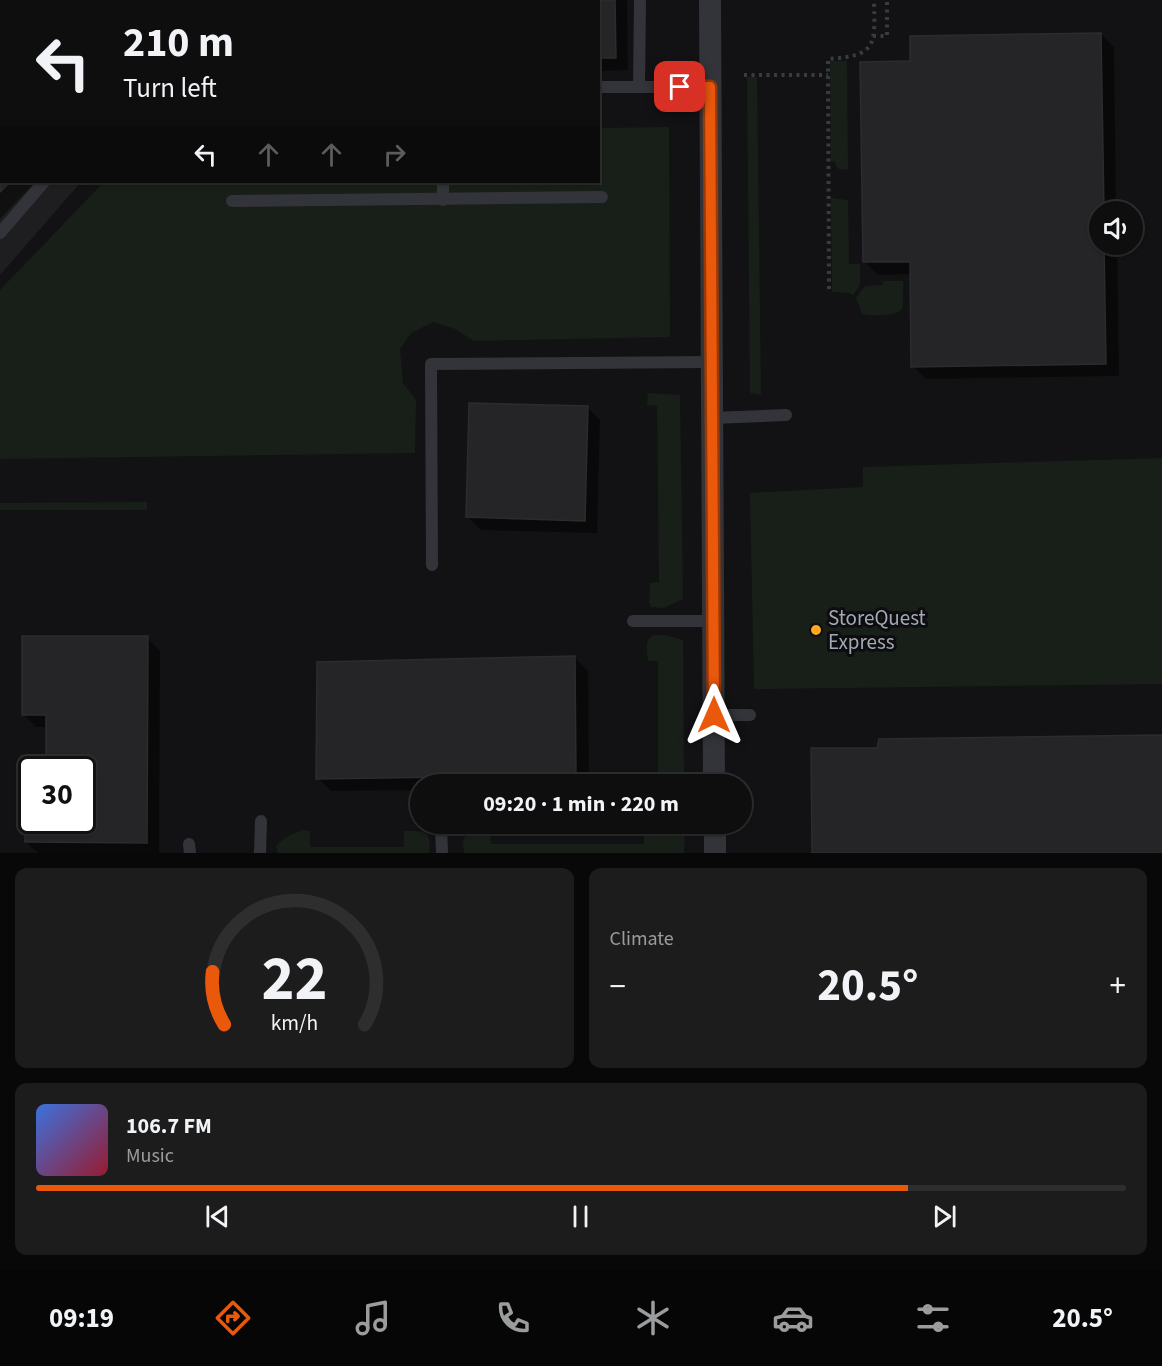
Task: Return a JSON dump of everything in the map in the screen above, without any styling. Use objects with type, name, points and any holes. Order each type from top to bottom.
[{"type":"street","points":[[710,0],[714,774]]},
{"type":"street","points":[[715,834],[715,853]]},
{"type":"lane","points":[[639,87],[640,0]]},
{"type":"lane","points":[[600,87],[710,87]]},
{"type":"lane","points":[[0,233],[43,183]]},
{"type":"lane","points":[[443,183],[443,200]]},
{"type":"lane","points":[[232,201],[602,197]]},
{"type":"lane","points":[[432,565],[431,364],[712,362]]},
{"type":"lane","points":[[712,418],[786,415]]},
{"type":"lane","points":[[633,621],[714,621]]},
{"type":"lane","points":[[714,715],[750,715]]},
{"type":"lane","points":[[260,853],[261,821]]},
{"type":"lane","points":[[441,834],[442,853]]},
{"type":"path","points":[[829,290],[828,59],[856,56],[871,43],[874,0]]},
{"type":"path","points":[[873,36],[887,36],[887,0]]},
{"type":"path","points":[[744,75],[828,75]]},
{"type":"shaded area","points":[[830,61],[847,61],[848,170],[839,169],[835,162],[831,161]]},
{"type":"shaded area","points":[[747,77],[757,77],[761,395],[750,393]]},
{"type":"shaded area","points":[[669,127],[670,337],[474,341],[455,329],[433,322],[411,333],[400,349],[403,383],[416,400],[415,453],[0,459],[0,290],[103,183],[600,183],[600,128]]},
{"type":"shaded area","points":[[0,183],[80,183],[0,275]]},
{"type":"shaded area","points":[[831,198],[848,200],[849,264],[860,264],[860,285],[853,295],[832,292]]},
{"type":"shaded area","points":[[883,281],[903,281],[903,307],[897,313],[887,315],[862,314],[856,298],[865,286],[883,285]]},
{"type":"shaded area","points":[[648,393],[680,395],[683,599],[664,608],[651,607],[649,603],[650,583],[659,582],[657,406],[647,405]]},
{"type":"shaded area","points":[[1162,458],[1162,684],[754,689],[750,493],[863,487],[863,467]]},
{"type":"shaded area","points":[[147,502],[147,510],[0,510],[0,503]]},
{"type":"shaded area","points":[[666,635],[683,640],[684,774],[658,774],[658,661],[648,661],[647,643],[651,637]]},
{"type":"shaded area","points":[[303,830],[310,831],[310,847],[404,847],[404,831],[410,831],[410,834],[426,834],[430,845],[429,853],[278,853],[276,846],[288,836]]},
{"type":"shaded area","points":[[468,834],[490,834],[491,844],[644,844],[644,834],[685,834],[684,853],[464,853],[463,846]]},
{"type":"building","points":[[600,0],[615,0],[616,58],[600,58]]},
{"type":"building","points":[[1101,33],[1104,201],[1089,201],[1089,255],[1104,255],[1106,364],[911,367],[910,262],[863,262],[860,62],[910,61],[910,36]]},
{"type":"building","points":[[0,183],[9,183],[0,192]]},
{"type":"building","points":[[469,403],[588,406],[585,521],[466,517]]},
{"type":"building","points":[[22,636],[148,636],[147,843],[25,842],[25,834],[96,834],[96,756],[46,756],[46,715],[22,715]]},
{"type":"building","points":[[575,656],[576,774],[410,774],[410,778],[316,779],[317,662]]},
{"type":"building","points":[[1162,735],[1162,853],[812,853],[811,748],[877,748],[879,739]]},
{"type":"place","name":"StoreQuest Express","points":[[816,630]]},
{"type":"route","points":[[680,87],[710,87],[714,715]]}]
